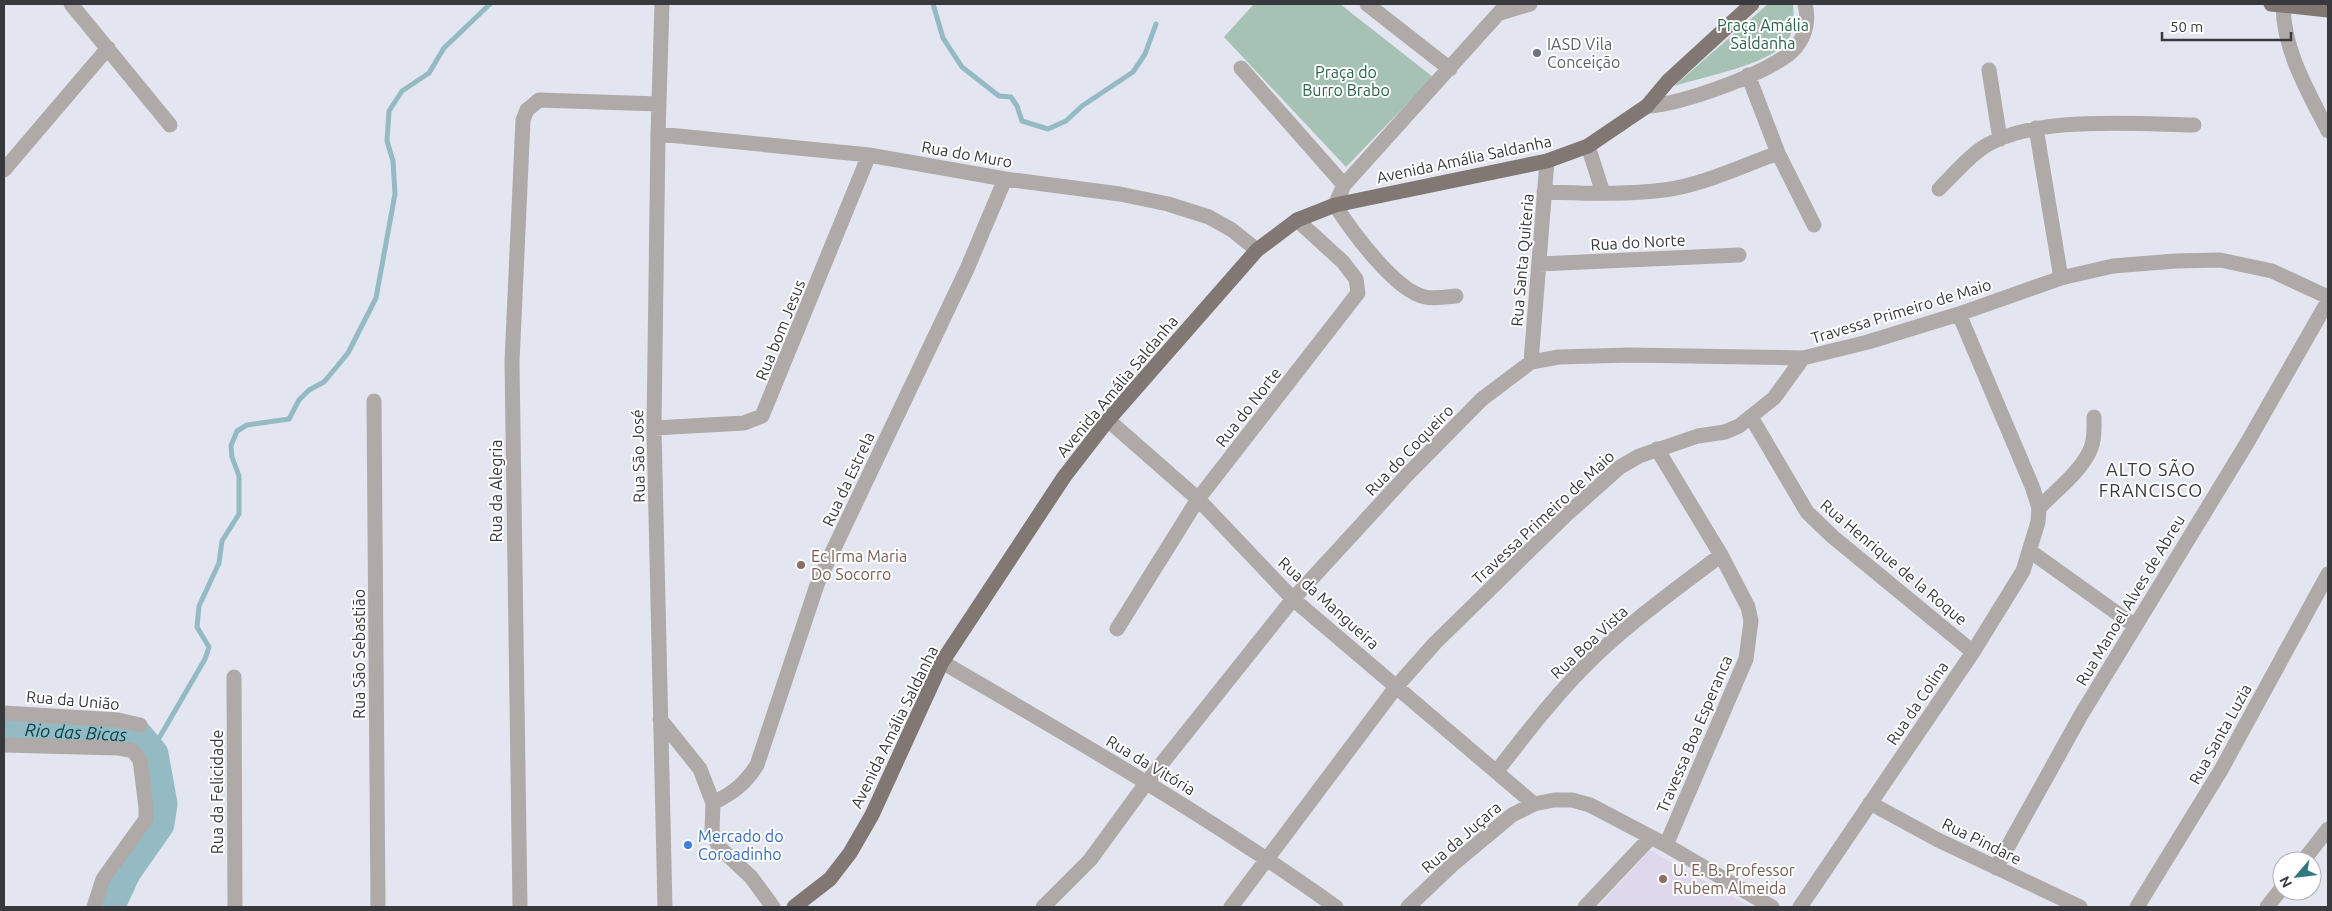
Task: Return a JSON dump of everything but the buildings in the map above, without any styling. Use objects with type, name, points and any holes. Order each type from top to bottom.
[{"type":"main road","name":"Avenida Amália Saldanha","points":[[794,907],[830,879],[850,853],[872,815],[942,662],[1064,477],[1108,420],[1257,250],[1297,220],[1335,205],[1547,161],[1588,146],[1646,106],[1668,81],[1752,4]]},
{"type":"main road","points":[[2277,5],[2328,10]]},
{"type":"street","points":[[71,4],[170,124]]},
{"type":"street","name":"Rua São José","points":[[662,4],[658,134],[654,428],[665,907]]},
{"type":"street","points":[[1367,4],[1450,69]]},
{"type":"street","points":[[1456,296],[1430,297],[1411,291],[1372,255],[1351,230],[1335,205],[1344,185],[1504,9],[1530,4]]},
{"type":"street","name":"Avenida Amália Saldanha","points":[[1646,106],[1660,106],[1676,102],[1748,75],[1784,58],[1796,48],[1807,23],[1805,4]]},
{"type":"street","points":[[2277,5],[2299,74],[2328,131]]},
{"type":"street","points":[[4,170],[108,48]]},
{"type":"street","points":[[1241,68],[1344,185]]},
{"type":"street","points":[[1990,70],[2000,139]]},
{"type":"street","points":[[1748,75],[1778,152],[1814,225]]},
{"type":"street","name":"Rua da Alegria","points":[[520,907],[512,362],[523,120],[532,104],[540,100],[558,99],[659,104]]},
{"type":"street","points":[[1939,188],[1978,151],[2000,139],[2036,128],[2098,124],[2194,125]]},
{"type":"street","points":[[2036,128],[2061,278]]},
{"type":"street","name":"Rua do Muro","points":[[658,134],[870,155],[1005,179],[1120,194],[1168,204],[1209,217],[1232,230],[1257,250]]},
{"type":"street","points":[[1588,146],[1603,193]]},
{"type":"street","points":[[1544,192],[1603,193],[1664,190],[1688,186],[1778,152]]},
{"type":"street","name":"Rua bom Jesus","points":[[654,428],[744,423],[762,416],[870,155]]},
{"type":"street","name":"Rua Santa Quiteria","points":[[1531,362],[1547,161]]},
{"type":"street","name":"Rua da Estrela","points":[[713,802],[737,790],[747,781],[757,766],[818,582],[967,268],[1005,179]]},
{"type":"street","name":"Rua do Norte","points":[[1117,629],[1198,499],[1358,293],[1356,278],[1343,262],[1297,220]]},
{"type":"street","name":"Rua do Norte","points":[[1539,264],[1739,255]]},
{"type":"street","name":"Travessa Primeiro de Maio","points":[[1231,907],[1396,687],[1435,643],[1566,515],[1620,467],[1657,448],[1698,436],[1725,432],[1751,418],[1774,398],[1803,358],[1868,342],[1959,314],[2061,278],[2113,266],[2175,260],[2220,260],[2272,271],[2328,299]]},
{"type":"street","name":"Rua Manoel Alves de Abreu","points":[[1996,868],[2081,715],[2247,443],[2328,299]]},
{"type":"street","points":[[1959,314],[2039,508],[2075,471],[2090,449],[2094,435],[2094,417]]},
{"type":"street","name":"Rua do Coqueiro","points":[[1043,907],[1090,860],[1147,782],[1293,599],[1406,476],[1482,399],[1531,362],[1559,357],[1629,355],[1803,358]]},
{"type":"street","name":"Rua São Sebastião","points":[[374,401],[378,907]]},
{"type":"street","name":"Rua Henrique de la Roque","points":[[1751,418],[1807,512],[1833,537],[1973,652]]},
{"type":"street","name":"Rua da Mangueira","points":[[1108,420],[1198,499],[1293,599],[1534,804]]},
{"type":"street","name":"Travessa Boa Esperanca","points":[[1657,448],[1721,555],[1748,606],[1750,635],[1746,659],[1666,845]]},
{"type":"street","name":"Rua da Colina","points":[[1800,907],[1973,652],[2023,571],[2038,522],[2039,508]]},
{"type":"street","points":[[2030,551],[2135,626]]},
{"type":"street","name":"Rua Boa Vista","points":[[1497,772],[1541,714],[1583,668],[1650,610],[1721,555]]},
{"type":"street","name":"Rua Santa Luzia","points":[[2137,907],[2221,770],[2328,574]]},
{"type":"street","name":"Rua da Vitória","points":[[942,662],[1147,782],[1268,859],[1336,907]]},
{"type":"street","name":"Rua da Felicidade","points":[[234,677],[235,907]]},
{"type":"street","name":"Rua da União","points":[[4,712],[118,720],[140,725]]},
{"type":"street","points":[[660,719],[700,769],[713,802],[712,832],[719,847],[751,877],[773,907]]},
{"type":"street","points":[[4,745],[118,748],[133,751],[140,760],[146,819],[141,829],[103,879],[94,907]]},
{"type":"street","name":"Rua da Juçara","points":[[1408,907],[1452,866],[1512,815],[1534,804],[1572,800],[1590,805],[1651,837]]},
{"type":"street","name":"Rua Pindare","points":[[1870,803],[1996,868],[2052,902],[2080,907]]},
{"type":"street","points":[[2311,851],[2328,829]]},
{"type":"street","points":[[1585,907],[1651,837],[1772,907]]},
{"type":"shaded area","name":"U. E. B. Professor Rubem Almeida","points":[[1650,850],[1751,907],[1598,907]]},
{"type":"green space","name":"Praça do Burro Brabo","points":[[1254,4],[1340,4],[1433,77],[1346,167],[1224,37]]},
{"type":"green space","name":"Praça Amália Saldanha","points":[[1768,4],[1793,4],[1794,19],[1791,35],[1785,44],[1776,51],[1749,64],[1674,86]]},
{"type":"waterway","points":[[151,752],[205,659],[209,647],[197,627],[199,606],[219,563],[222,541],[239,514],[239,476],[232,457],[231,446],[237,431],[247,425],[289,419],[299,400],[309,390],[324,382],[348,353],[376,298],[395,194],[393,161],[387,141],[389,111],[402,91],[429,73],[444,48],[490,4]]},
{"type":"waterway","points":[[933,4],[943,38],[962,67],[999,96],[1011,97],[1017,106],[1022,121],[1048,129],[1066,121],[1082,106],[1133,72],[1145,54],[1156,24]]},
{"type":"waterway","name":"Rio das Bicas","points":[[4,728],[137,735],[153,754],[162,804],[159,824],[126,871],[109,907]]},
{"type":"place","name":"IASD Vila Conceição","points":[[1537,53]]},
{"type":"place","name":"Ec Irma Maria Do Socorro","points":[[801,565]]},
{"type":"place","name":"Mercado do Coroadinho","points":[[688,845]]},
{"type":"place","name":"U. E. B. Professor Rubem Almeida","points":[[1663,879]]},
{"type":"district","name":"ALTO SÃO FRANCISCO","points":[[2151,479]]}]
